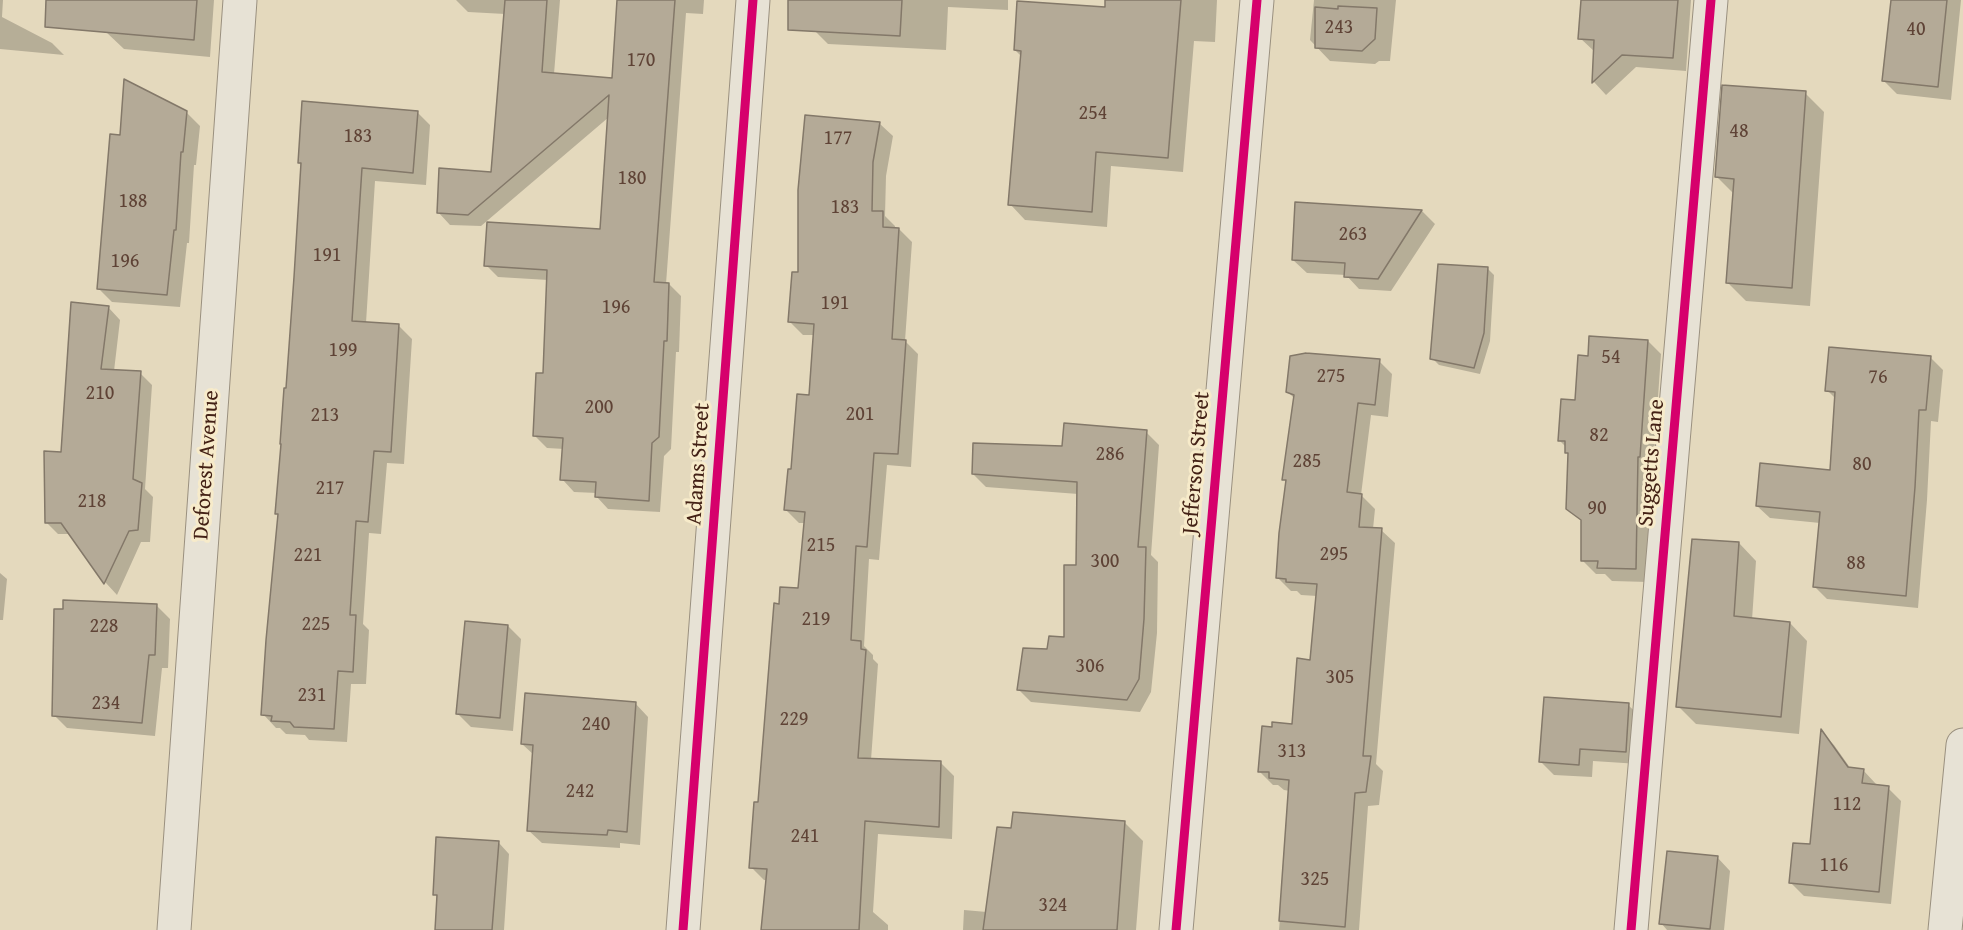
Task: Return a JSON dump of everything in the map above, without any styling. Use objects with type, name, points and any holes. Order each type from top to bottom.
[{"type":"street","name":"Deforest Avenue","points":[[174,930],[240,0]]},
{"type":"street","name":"Adams Street","points":[[683,930],[753,0]]},
{"type":"street","name":"Jefferson Street","points":[[1176,930],[1257,0]]},
{"type":"street","name":"Suggetts Lane","points":[[1631,930],[1711,0]]},
{"type":"street","points":[[1945,930],[1963,745]]},
{"type":"building","points":[[46,0],[197,0],[194,40],[45,27]]},
{"type":"building","points":[[505,0],[547,0],[542,72],[612,78],[617,0],[675,0],[654,282],[669,283],[667,341],[664,341],[659,437],[652,443],[649,501],[595,497],[596,482],[560,480],[563,438],[533,436],[536,373],[543,373],[547,270],[484,266],[487,222],[600,229],[609,95],[468,215],[437,213],[439,168],[491,172]]},
{"type":"building","points":[[788,0],[902,0],[900,36],[788,30]]},
{"type":"building","points":[[1105,0],[1181,0],[1168,158],[1096,152],[1092,212],[1008,205],[1021,51],[1014,50],[1017,1],[1105,7]]},
{"type":"building","points":[[1581,0],[1678,0],[1673,58],[1622,55],[1592,83],[1594,40],[1578,39]]},
{"type":"building","points":[[1891,0],[1947,0],[1938,87],[1882,81]]},
{"type":"building","points":[[1338,6],[1377,8],[1375,39],[1362,51],[1315,48],[1315,7],[1338,9]]},
{"type":"building","points":[[124,79],[187,111],[183,152],[181,152],[176,230],[174,230],[167,295],[97,289],[110,134],[120,135]]},
{"type":"building","points":[[1722,85],[1806,91],[1792,288],[1726,283],[1734,179],[1715,177]]},
{"type":"building","points":[[302,101],[418,111],[413,173],[362,168],[352,321],[399,324],[391,452],[374,451],[368,522],[356,521],[350,615],[356,615],[353,672],[338,671],[334,729],[294,727],[290,722],[271,721],[272,716],[261,715],[278,514],[275,514],[294,277],[301,163],[298,163]]},
{"type":"building","points":[[805,115],[880,122],[873,162],[872,211],[883,211],[883,227],[899,228],[892,339],[906,340],[898,454],[874,453],[867,547],[856,546],[851,640],[861,641],[861,649],[866,650],[858,758],[941,761],[939,827],[865,821],[859,930],[761,930],[767,869],[749,868],[754,802],[758,802],[774,603],[779,604],[780,587],[798,588],[805,512],[784,510],[788,469],[791,469],[797,394],[809,395],[814,324],[788,322],[792,272],[798,272],[798,190]]},
{"type":"building","points":[[1295,202],[1422,210],[1378,279],[1344,277],[1345,263],[1292,260]]},
{"type":"building","points":[[1438,264],[1488,267],[1484,333],[1474,368],[1430,359]]},
{"type":"building","points":[[71,302],[109,306],[101,369],[141,371],[133,479],[142,483],[138,530],[129,531],[104,584],[61,523],[45,523],[44,451],[61,452]]},
{"type":"building","points":[[1589,336],[1648,340],[1640,457],[1638,457],[1636,569],[1597,568],[1598,561],[1581,561],[1581,520],[1566,509],[1568,453],[1565,453],[1565,441],[1558,441],[1561,399],[1575,400],[1578,355],[1588,356]]},
{"type":"building","points":[[1829,347],[1931,356],[1926,410],[1919,410],[1906,596],[1813,587],[1820,512],[1756,506],[1760,463],[1830,470],[1835,392],[1825,391]]},
{"type":"building","points":[[1306,353],[1380,359],[1375,405],[1358,403],[1347,492],[1362,494],[1359,527],[1382,528],[1363,756],[1371,756],[1366,792],[1355,793],[1345,927],[1279,921],[1289,780],[1269,778],[1269,772],[1258,772],[1262,726],[1272,727],[1272,722],[1292,724],[1297,658],[1310,660],[1317,584],[1286,582],[1286,579],[1276,578],[1286,480],[1282,480],[1294,395],[1286,392],[1290,356]]},
{"type":"building","points":[[1064,423],[1147,430],[1138,547],[1146,547],[1144,619],[1139,679],[1127,700],[1017,690],[1023,648],[1047,649],[1049,636],[1064,637],[1064,565],[1076,565],[1077,482],[972,474],[973,443],[1062,446]]},
{"type":"building","points":[[1692,539],[1739,542],[1734,616],[1790,622],[1781,717],[1676,707]]},
{"type":"building","points":[[63,600],[157,604],[155,655],[149,655],[142,723],[52,716],[54,609],[63,609]]},
{"type":"building","points":[[465,621],[508,625],[500,718],[456,714]]},
{"type":"building","points":[[525,693],[636,702],[627,832],[608,830],[607,835],[527,831],[533,745],[521,744]]},
{"type":"building","points":[[1544,697],[1629,703],[1626,752],[1580,749],[1579,765],[1539,762]]},
{"type":"building","points":[[1821,729],[1848,767],[1864,769],[1862,783],[1889,786],[1879,892],[1789,883],[1793,843],[1810,844]]},
{"type":"building","points":[[1013,812],[1125,821],[1117,930],[983,930],[997,827],[1011,828]]},
{"type":"building","points":[[436,837],[499,841],[492,930],[435,930],[437,895],[433,895]]},
{"type":"building","points":[[1667,851],[1718,856],[1710,929],[1659,924]]},
{"type":"cycle path","points":[[683,930],[753,0]]},
{"type":"cycle path","points":[[1176,930],[1257,0]]},
{"type":"cycle path","points":[[1631,930],[1711,0]]}]
